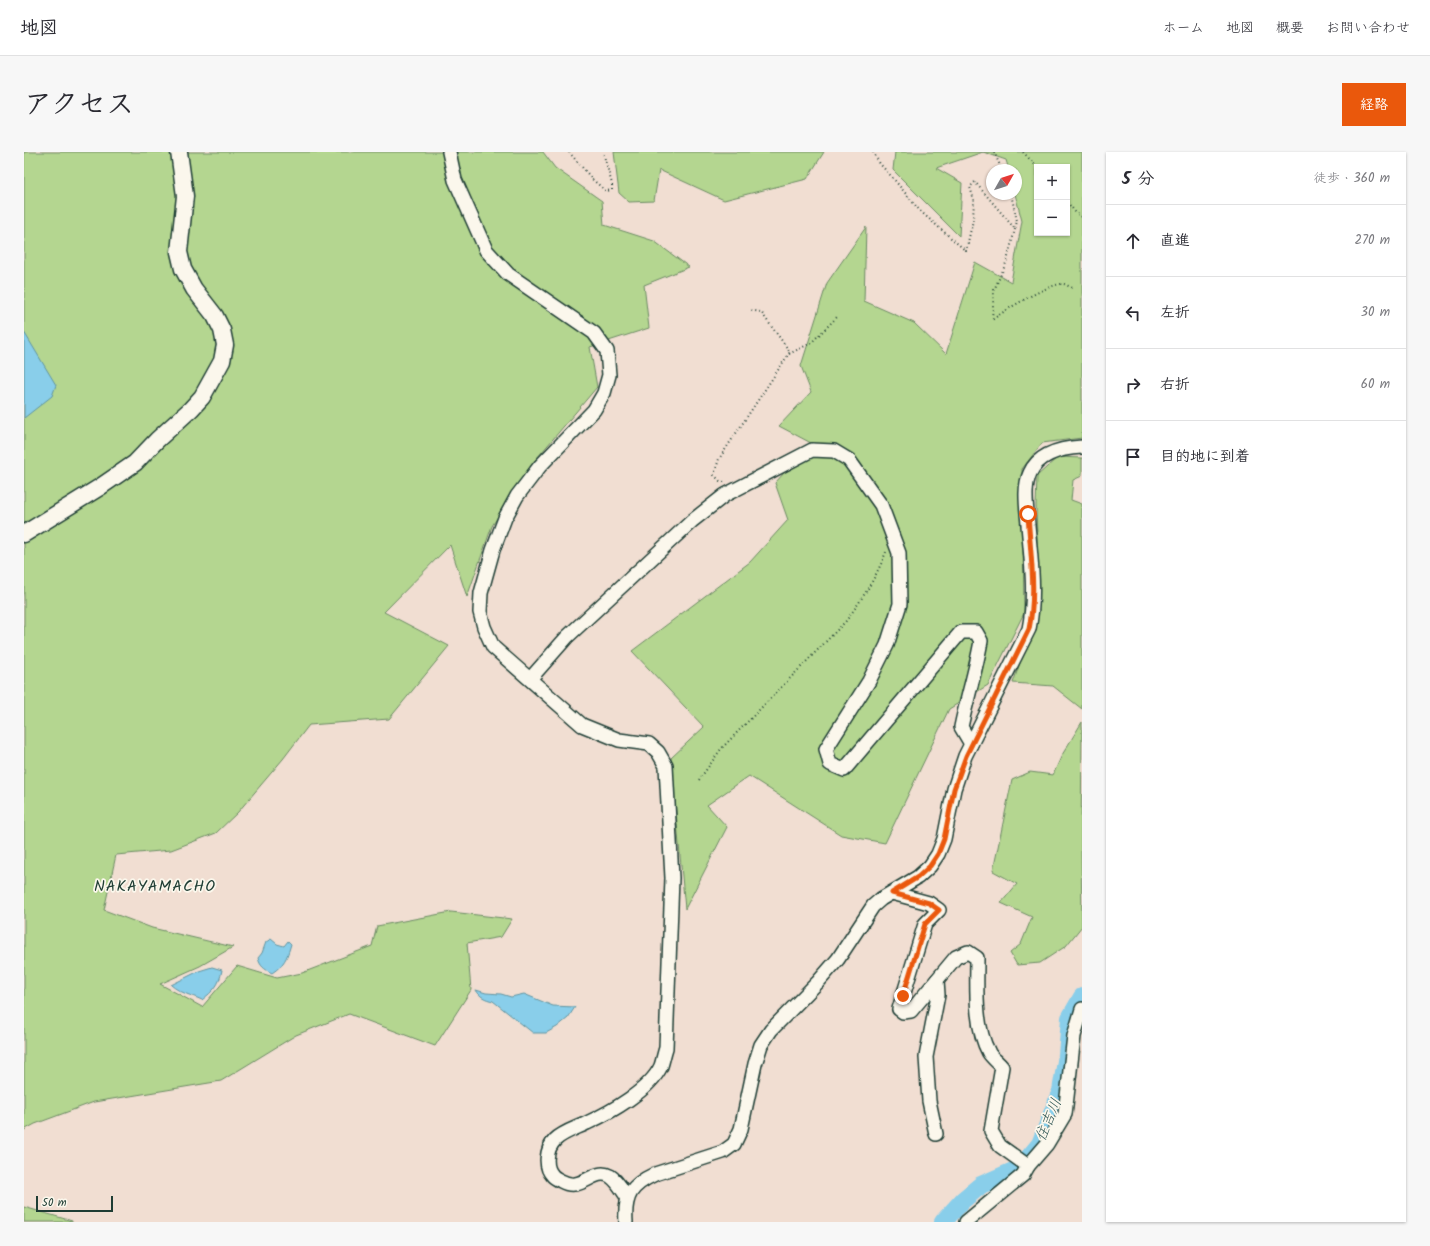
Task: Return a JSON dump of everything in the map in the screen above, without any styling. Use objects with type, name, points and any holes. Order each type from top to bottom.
[{"type":"main road","points":[[24,534],[106,484],[135,463],[202,397],[222,361],[225,345],[222,330],[215,316],[194,289],[183,268],[179,252],[184,217],[185,196],[179,152]]},
{"type":"street","points":[[449,152],[455,180],[486,250],[508,274],[594,332],[607,352],[609,375],[604,393],[594,410],[540,466],[517,496],[505,518],[493,550],[481,593],[480,612],[484,627],[493,647],[582,725],[619,740],[649,744],[658,752],[666,766],[672,878],[666,1048],[661,1066],[651,1081],[628,1100],[602,1116],[555,1140],[548,1152],[547,1163],[553,1176],[568,1184],[580,1184],[592,1176],[602,1174],[610,1176],[628,1197]]},
{"type":"street","points":[[626,1222],[625,1207],[628,1197],[633,1189],[644,1179],[655,1174],[724,1152],[734,1144],[741,1130],[751,1079],[760,1045],[771,1030],[818,982],[838,959],[873,906],[881,899],[918,877],[930,866],[938,854],[944,839],[954,789],[966,756],[1029,629],[1032,614],[1032,584],[1026,487],[1030,473],[1039,461],[1052,452],[1066,448],[1082,447]]},
{"type":"street","points":[[530,679],[567,637],[630,577],[692,521],[725,495],[812,450],[834,451],[849,460],[881,505],[899,553],[900,604],[887,645],[869,681],[826,749],[830,764],[844,770],[961,632],[976,632],[981,641],[977,662],[966,698],[961,727],[971,744]]},
{"type":"street","points":[[892,893],[929,903],[939,910],[925,924],[899,1009],[903,1012],[911,1011],[956,957],[968,952],[978,958],[976,994],[980,1027],[990,1053],[1002,1066],[991,1131],[1000,1146],[1028,1166]]},
{"type":"street","points":[[936,1134],[929,1102],[926,1057],[938,995],[937,980]]},
{"type":"street","points":[[966,1222],[1023,1175],[1028,1166],[1047,1144],[1065,1114],[1074,1036],[1082,1009]]},
{"type":"path","points":[[569,152],[593,180],[606,191],[612,190],[612,184],[603,152]]},
{"type":"path","points":[[873,152],[880,164],[920,211],[966,251],[973,220],[974,200],[970,187],[975,182],[1015,229]]},
{"type":"path","points":[[994,152],[999,164]]},
{"type":"path","points":[[1023,152],[1034,164]]},
{"type":"path","points":[[1012,200],[1017,221],[1008,261],[994,290],[992,320],[1000,313],[1044,289],[1063,284],[1073,288]]},
{"type":"path","points":[[1070,206],[1076,213],[1082,217]]},
{"type":"path","points":[[739,488],[720,481],[714,475],[719,459],[790,352],[761,312],[749,310]]},
{"type":"path","points":[[788,355],[811,343],[838,316]]},
{"type":"path","points":[[700,780],[721,749],[846,621],[862,600],[878,572],[893,536]]},
{"type":"green space","points":[[24,152],[543,152],[555,168],[602,201],[604,225],[654,241],[689,267],[644,285],[649,328],[590,347],[597,387],[531,465],[492,526],[467,597],[450,545],[384,612],[449,646],[389,719],[309,725],[283,759],[238,812],[216,833],[171,850],[116,855],[104,910],[152,928],[233,947],[200,966],[160,984],[202,1007],[237,966],[277,978],[302,973],[372,946],[377,926],[451,912],[512,919],[501,937],[467,943],[471,990],[435,1046],[349,1014],[296,1035],[221,1081],[94,1102],[35,1124],[24,1130]]},
{"type":"green space","points":[[614,152],[824,152],[807,179],[724,200],[659,170],[654,201],[629,202],[619,193]]},
{"type":"green space","points":[[895,152],[983,152],[936,168],[962,183],[959,236],[893,170]]},
{"type":"green space","points":[[983,152],[1082,152],[1082,438],[1042,443],[1022,469],[1024,613],[988,685],[949,709],[885,843],[841,835],[749,776],[707,805],[727,827],[685,909],[671,758],[704,727],[632,651],[750,562],[788,520],[775,483],[811,443],[779,426],[811,392],[801,366],[827,283],[866,227],[864,301],[914,323],[946,354],[975,262],[1011,282],[1022,221],[1017,200],[1022,200],[1022,164],[1007,164],[1006,160]]},
{"type":"green space","points":[[1058,457],[1082,458],[1082,476],[1073,480],[1071,500],[1082,504],[1082,709],[1053,686],[1013,683],[1036,617],[1038,566],[1036,505],[1037,476]]},
{"type":"green space","points":[[1082,722],[1082,926],[1066,946],[1040,963],[1017,965],[1010,953],[1021,944],[1032,917],[1001,903],[1017,884],[993,871],[1012,780],[1030,772],[1053,775],[1062,755]]},
{"type":"green space","points":[[24,1207],[72,1221],[72,1222],[24,1222]]},
{"type":"water","points":[[24,332],[56,385],[52,396],[24,418]]},
{"type":"water","points":[[271,939],[277,944],[284,946],[288,941],[291,944],[284,961],[272,973],[263,967],[258,958],[262,953],[266,942]]},
{"type":"water","points":[[212,967],[222,970],[221,975],[215,987],[202,1000],[182,992],[171,985],[199,971]]},
{"type":"water","points":[[476,990],[511,997],[524,994],[553,1006],[575,1007],[568,1018],[557,1027],[546,1033],[533,1033],[493,1001],[481,996]]},
{"type":"waterway","name":"住吉川","points":[[943,1222],[963,1200],[981,1185],[1020,1168],[1040,1144],[1061,1091],[1067,1055],[1070,1018],[1082,997]]},
{"type":"district","name":"NAKAYAMACHO","points":[[155,886]]},
{"type":"route","points":[[903,996],[925,924],[939,910],[929,903],[892,893],[918,877],[930,866],[938,854],[944,839],[954,789],[966,756],[980,725],[1029,629],[1032,614],[1032,584],[1028,514]]}]
